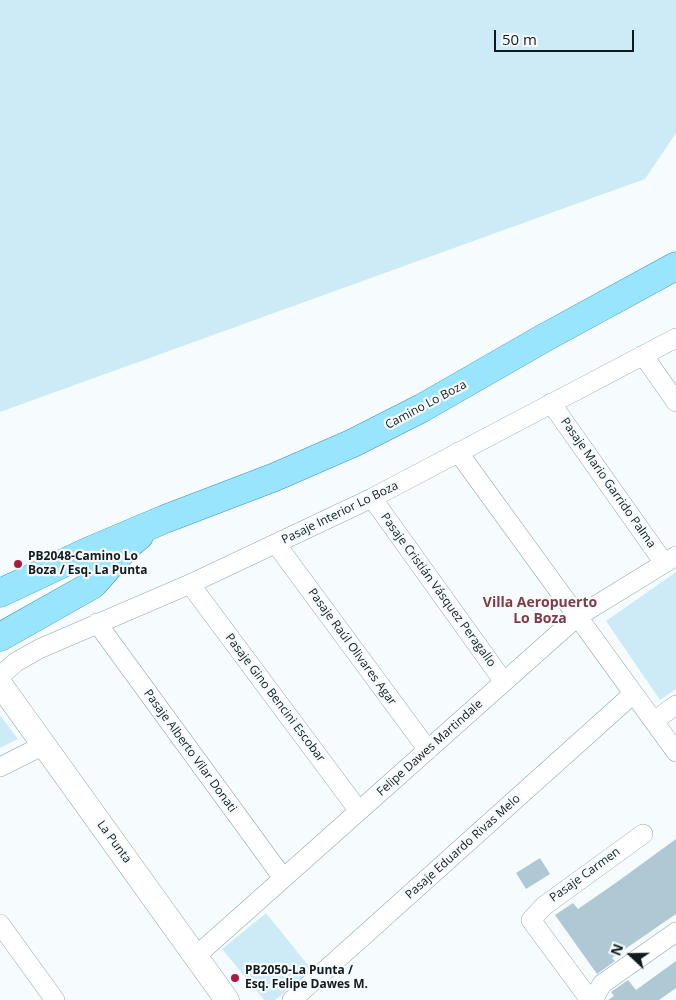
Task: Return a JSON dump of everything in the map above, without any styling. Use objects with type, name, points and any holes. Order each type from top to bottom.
[{"type":"main road","name":"Camino Lo Boza","points":[[0,593],[79,556],[165,519],[314,460],[388,426],[676,266]]},
{"type":"main road","name":"Camino Lo Boza","points":[[0,637],[92,585],[104,573],[121,550],[165,519]]},
{"type":"street","name":"Pasaje Interior Lo Boza","points":[[0,676],[27,655],[190,584],[372,498],[676,338]]},
{"type":"street","points":[[643,355],[676,402]]},
{"type":"street","name":"Pasaje Mario Garrido Palma","points":[[551,403],[670,560]]},
{"type":"street","points":[[458,452],[676,752]]},
{"type":"street","name":"Pasaje Cristián Vásquez Peragallo","points":[[372,498],[504,682]]},
{"type":"street","name":"Pasaje Raúl Olivares Agar","points":[[276,544],[428,750]]},
{"type":"street","name":"Felipe Dawes Martindale","points":[[196,956],[578,617],[670,560]]},
{"type":"street","name":"Pasaje Gino Bencini Escobar","points":[[190,584],[359,811]]},
{"type":"street","name":"Pasaje Alberto Vilar Donati","points":[[98,624],[283,878]]},
{"type":"street","name":"La Punta","points":[[0,684],[227,1000]]},
{"type":"street","name":"Pasaje Eduardo Rivas Melo","points":[[292,1000],[634,694]]},
{"type":"street","points":[[654,721],[676,705]]},
{"type":"street","points":[[0,767],[44,745]]},
{"type":"street","name":"Pasaje Carmen","points":[[591,1000],[531,920],[544,906],[643,834]]},
{"type":"street","points":[[0,924],[55,1000]]},
{"type":"street","points":[[591,1000],[602,984],[676,932]]},
{"type":"shaded area","points":[[0,0],[676,0],[676,133],[645,179],[0,412]]},
{"type":"shaded area","points":[[676,572],[676,689],[660,700],[606,621]]},
{"type":"shaded area","points":[[0,715],[18,739],[0,748]]},
{"type":"shaded area","points":[[266,913],[312,970],[275,1000],[264,1000],[222,949]]},
{"type":"building","points":[[676,839],[676,914],[612,958],[615,961],[597,974],[555,915],[573,903],[578,909]]},
{"type":"building","points":[[540,858],[550,874],[526,889],[516,873]]},
{"type":"building","points":[[676,961],[676,988],[659,1000],[608,1000],[614,996],[611,992],[628,980],[636,990]]},
{"type":"place","name":"PB2048-Camino Lo Boza / Esq. La Punta","points":[[18,564]]},
{"type":"place","name":"PB2050-La Punta / Esq. Felipe Dawes M.","points":[[235,978]]},
{"type":"district","name":"Villa Aeropuerto Lo Boza","points":[[540,612]]}]
